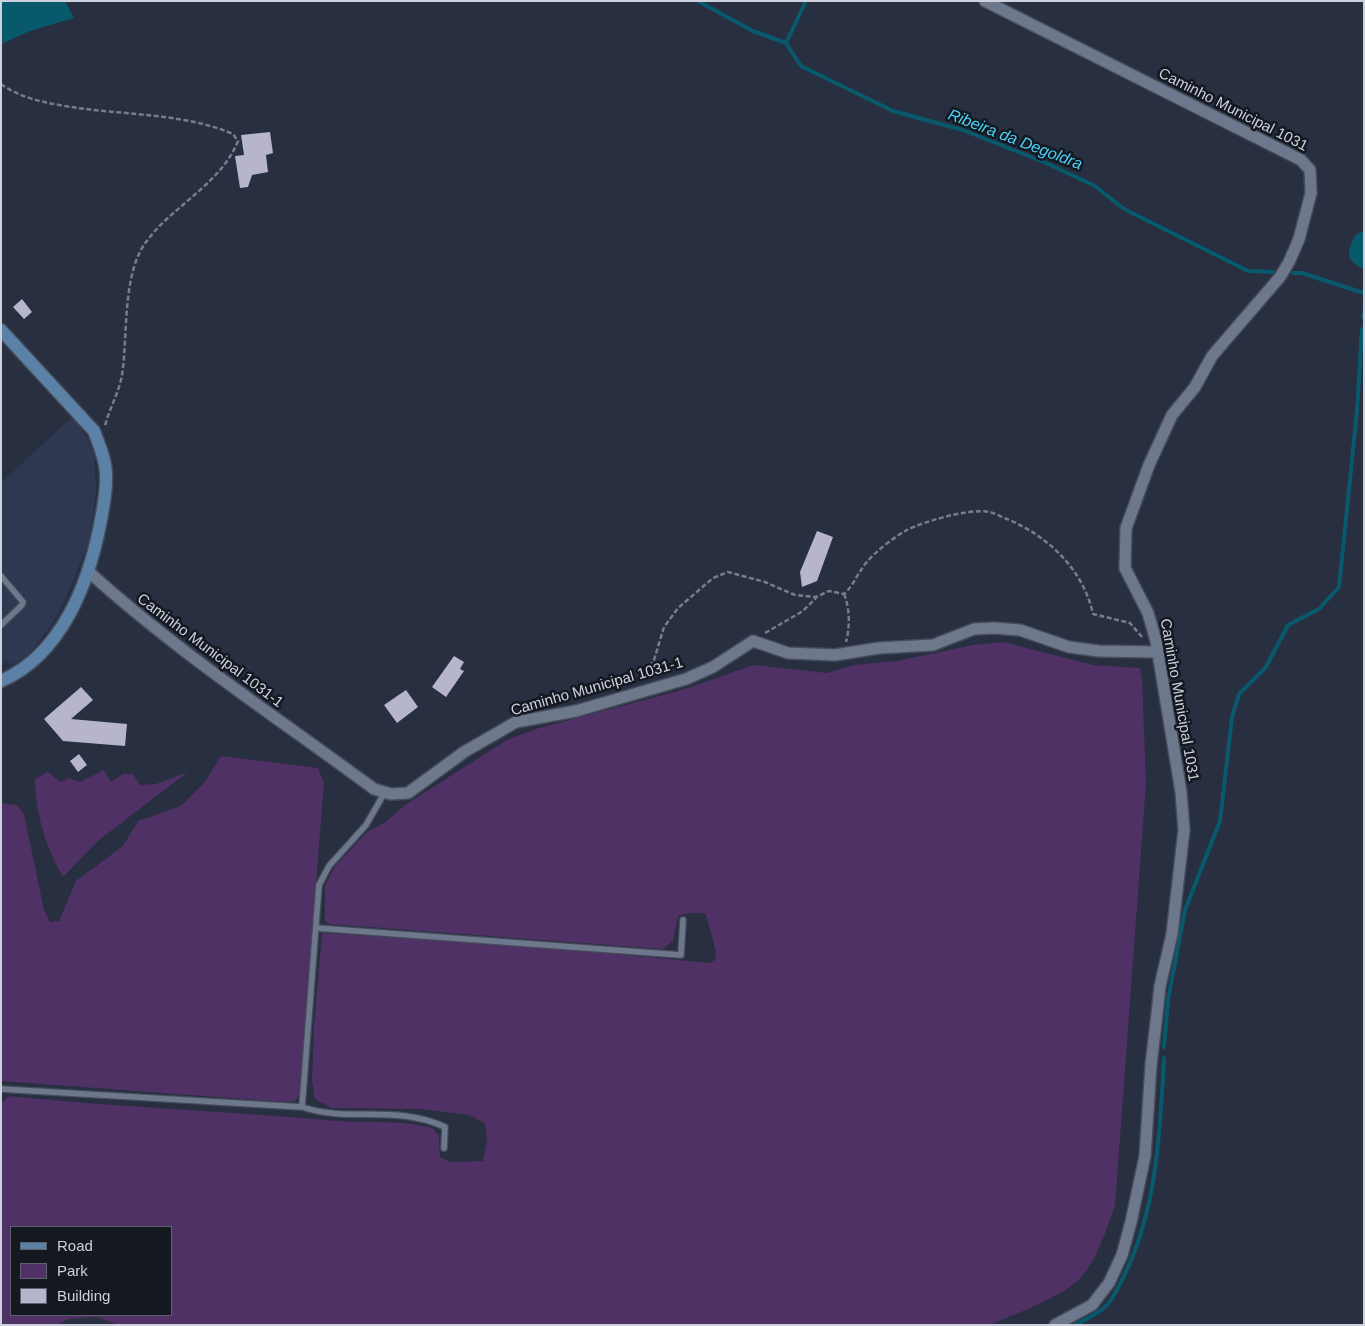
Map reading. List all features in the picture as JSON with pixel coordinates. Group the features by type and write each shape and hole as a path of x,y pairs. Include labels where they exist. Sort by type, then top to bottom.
{"main road":[{"path":"1,330 94,431 101,449 106,475 103,509 88,571 62,627 38,658 13,676 1,681"}],"street":[{"name":"Caminho Municipal 1031","path":"985,1 1301,160 1310,170 1311,175 1311,194 1307,216 1289,262 1280,277 1212,356 1195,387 1172,415 1149,465 1126,528 1125,568 1148,613 1158,650 1181,792 1184,830 1172,934 1160,986 1151,1065 1145,1156 1124,1247 1109,1283 1092,1305 1055,1325"},
{"name":"Caminho Municipal 1031-1","path":"88,571 159,633 374,789 385,792 408,793 464,752 516,722 576,711 665,686 713,667 753,641"},
{"path":"753,641 788,653 835,655 879,648 933,645 974,629 994,628 1020,630 1079,648 1158,650"}],"lane":[{"path":"1,576 23,602 22,606 1,625"},
{"path":"302,1107 320,885 329,866 366,825 385,792"},
{"path":"316,928 682,955 683,920"},
{"path":"1,1089 302,1107 322,1114 394,1113 431,1121 445,1127 444,1148"}],"path":[{"path":"1,84 12,92 50,104 195,122 233,134 238,141 234,151 219,170 155,231 136,258 121,378 107,416 101,449"},
{"path":"844,594 853,586 865,564 907,530 934,520 971,512 989,511 1028,528 1057,550 1077,576 1093,614 1130,624 1137,634 1158,650"},
{"path":"627,696 654,660 664,627 673,614 695,591 713,578 728,572 740,574 795,595 816,598"},
{"path":"753,641 803,611 816,598 829,591 844,594"},
{"path":"835,655 846,642 849,631 848,603 844,594"}],"shaded area":[{"path":"1,1 65,1 74,18 30,31 1,44"},
{"path":"73,416 88,440 94,454 96,490 90,538 67,596 52,624 28,655 17,663 10,664 6,660 1,665 1,483"}],"green space":[{"path":"1003,642 1093,665 1140,668 1146,783 1115,1206 1101,1243 1088,1269 1064,1291 990,1325 118,1325 97,1317 69,1319 56,1325 1,1325 1,1104 8,1096 341,1121 420,1125 433,1128 439,1136 440,1157 450,1162 483,1161 487,1139 485,1123 469,1115 421,1109 332,1108 315,1099 312,1080 314,1027 322,933 532,946 709,963 715,960 716,952 706,914 688,913 678,916 673,941 663,949 330,924 325,921 325,886 334,868 367,832 386,822 405,805 507,740 536,729 682,690 754,665 827,673 854,665 897,661 973,645"},
{"path":"221,756 318,768 324,783 299,1095 295,1101 285,1102 1,1081 1,803 17,805 24,814 44,910 50,922 59,921 76,881 123,846 138,821 181,806 205,782"},
{"path":"104,770 111,782 123,774 133,774 140,785 156,784 188,772 99,840 63,877 51,854 39,817 35,779 48,772 60,782 69,778 80,782"}],"building":[{"path":"270,132 273,153 266,155 268,172 252,175 248,187 240,188 235,156 244,155 241,135"},
{"path":"22,299 32,312 24,319 13,307"},
{"path":"817,531 833,537 817,581 802,587 800,572"},
{"path":"454,656 464,662 460,669 464,671 446,697 432,687"},
{"path":"81,687 93,700 71,719 127,724 125,746 63,741 44,719"},
{"path":"406,690 418,707 397,723 384,705"},
{"path":"79,754 87,765 78,772 70,761"}],"waterway":[{"name":"Ribeira da Degoldra","path":"698,1 753,31 786,43 801,66 893,111 963,130 1046,163 1095,186 1124,209 1248,271 1273,272"},
{"path":"786,43 806,1"},
{"path":"1364,244 1361,253 1364,256"},
{"name":"Ribeira da Degoldra","path":"1293,273 1302,273 1364,293"},
{"path":"1363,317 1364,312"},
{"path":"1164,1047 1168,1000 1185,910 1220,821 1232,717 1239,694 1266,667 1288,625 1319,609 1339,587 1357,411 1362,329"},
{"path":"1075,1325 1102,1310 1108,1304 1117,1290 1134,1252 1143,1225 1155,1171 1164,1058"}]}
